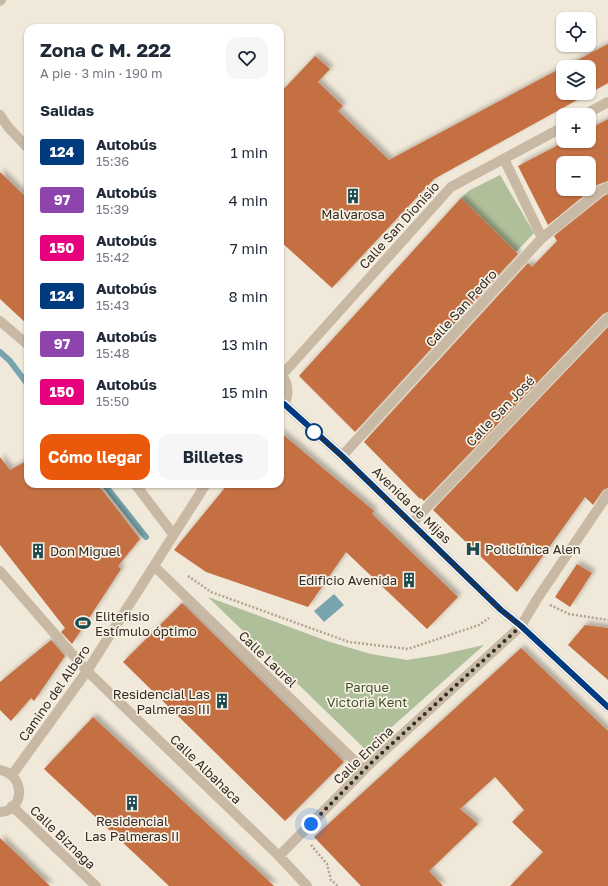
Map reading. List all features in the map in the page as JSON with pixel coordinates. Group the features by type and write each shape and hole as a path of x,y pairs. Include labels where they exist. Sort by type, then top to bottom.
{"street":[{"path":"596,108 608,102"},
{"path":"0,115 4,125 24,144"},
{"name":"Calle San Dionisio","path":"284,372 451,187 556,131"},
{"path":"504,159 542,238"},
{"name":"Calle San Pedro","path":"342,456 542,238 601,190 608,187"},
{"name":"Calle San José","path":"412,523 608,318"},
{"path":"0,321 24,342"},
{"path":"284,380 287,384 288,392 284,402"},
{"name":"Avenida de Mijas","path":"284,409 342,456 501,610 521,626 608,707"},
{"path":"138,488 173,534"},
{"name":"Camino del Albero","path":"12,775 87,671 203,488"},
{"name":"Calle Encina","path":"279,856 364,770 521,626 537,599 608,494"},
{"name":"Calle Laurel","path":"154,566 364,770"},
{"name":"Calle Albahaca","path":"0,571 87,671 279,856 307,886"},
{"path":"0,770 12,775 17,781 19,787 18,800 9,809 0,812"},
{"name":"Calle Biznaga","path":"12,806 96,886"}],"path":[{"path":"184,574 210,592 349,642 408,649 479,624 501,610"},
{"path":"537,599 569,614 608,620"}],"green space":[{"path":"500,175 534,233 516,252 461,198 470,190"},
{"name":"Parque Victoria Kent","path":"208,597 330,642 371,654 407,660 439,655 484,645 366,750"}],"water":[{"path":"334,594 344,605 324,622 314,611"}],"building":[{"path":"608,44 608,83 596,90 596,60 577,60 593,52 596,52 596,50"},
{"path":"315,56 330,69 318,82 343,106 338,111 389,160 556,71 556,100 577,100 563,108 556,108 556,112 434,179 332,288 284,245 284,89"},
{"path":"608,119 608,181 596,186 596,156 556,156 556,196 584,196 548,225 518,166 556,146 556,148 596,148 596,125"},
{"path":"0,172 24,195 24,321 0,299"},
{"path":"608,194 608,312 603,314 424,501 421,498 420,499 364,442 528,263 532,267 557,241 554,236"},
{"path":"461,198 518,254 355,432 299,376"},
{"path":"608,327 608,488 603,490 593,505 585,497 517,592 433,510"},
{"path":"284,435 374,511 372,514 458,597 427,629 346,552 308,607 206,572 174,550 225,488 284,488"},
{"path":"0,457 10,470 24,462 24,488 100,488 140,539 118,566 121,569 72,644 61,632 65,628 0,545"},
{"path":"577,564 592,573 570,607 555,597"},
{"name":"Residencial Las Palmeras III","path":"182,603 344,762 285,821 123,662"},
{"path":"585,625 608,628 608,680 568,645"},
{"path":"51,640 65,656 34,701 31,698 11,721 0,710 0,682"},
{"path":"521,648 608,731 608,886 510,886 543,852 512,822 524,810 495,777 460,809 478,824 429,871 443,886 361,886 314,837"},
{"name":"Residencial Las Palmeras II","path":"93,717 274,886 169,886 44,769"},
{"path":"0,838 19,856 50,886 0,886"}],"waterway":[{"path":"0,352 10,361 24,380"},
{"path":"107,488 146,537"}],"bus line":[{"name":"124","path":"284,404 342,456 501,610 521,626 608,707"}],"place":[{"name":"Malvarosa","path":"353,196"},
{"name":"Policlínica Alen","path":"473,549"},
{"name":"Don Miguel","path":"38,551"},
{"name":"Edificio Avenida","path":"409,580"},
{"name":"Elitefisio Estímulo óptimo","path":"83,623"},
{"name":"Residencial Las Palmeras III","path":"222,701"},
{"name":"Residencial Las Palmeras II","path":"132,803"}],"route":[{"path":"311,824 371,763 521,626 501,610 412,523 313,430 314,432"}]}
